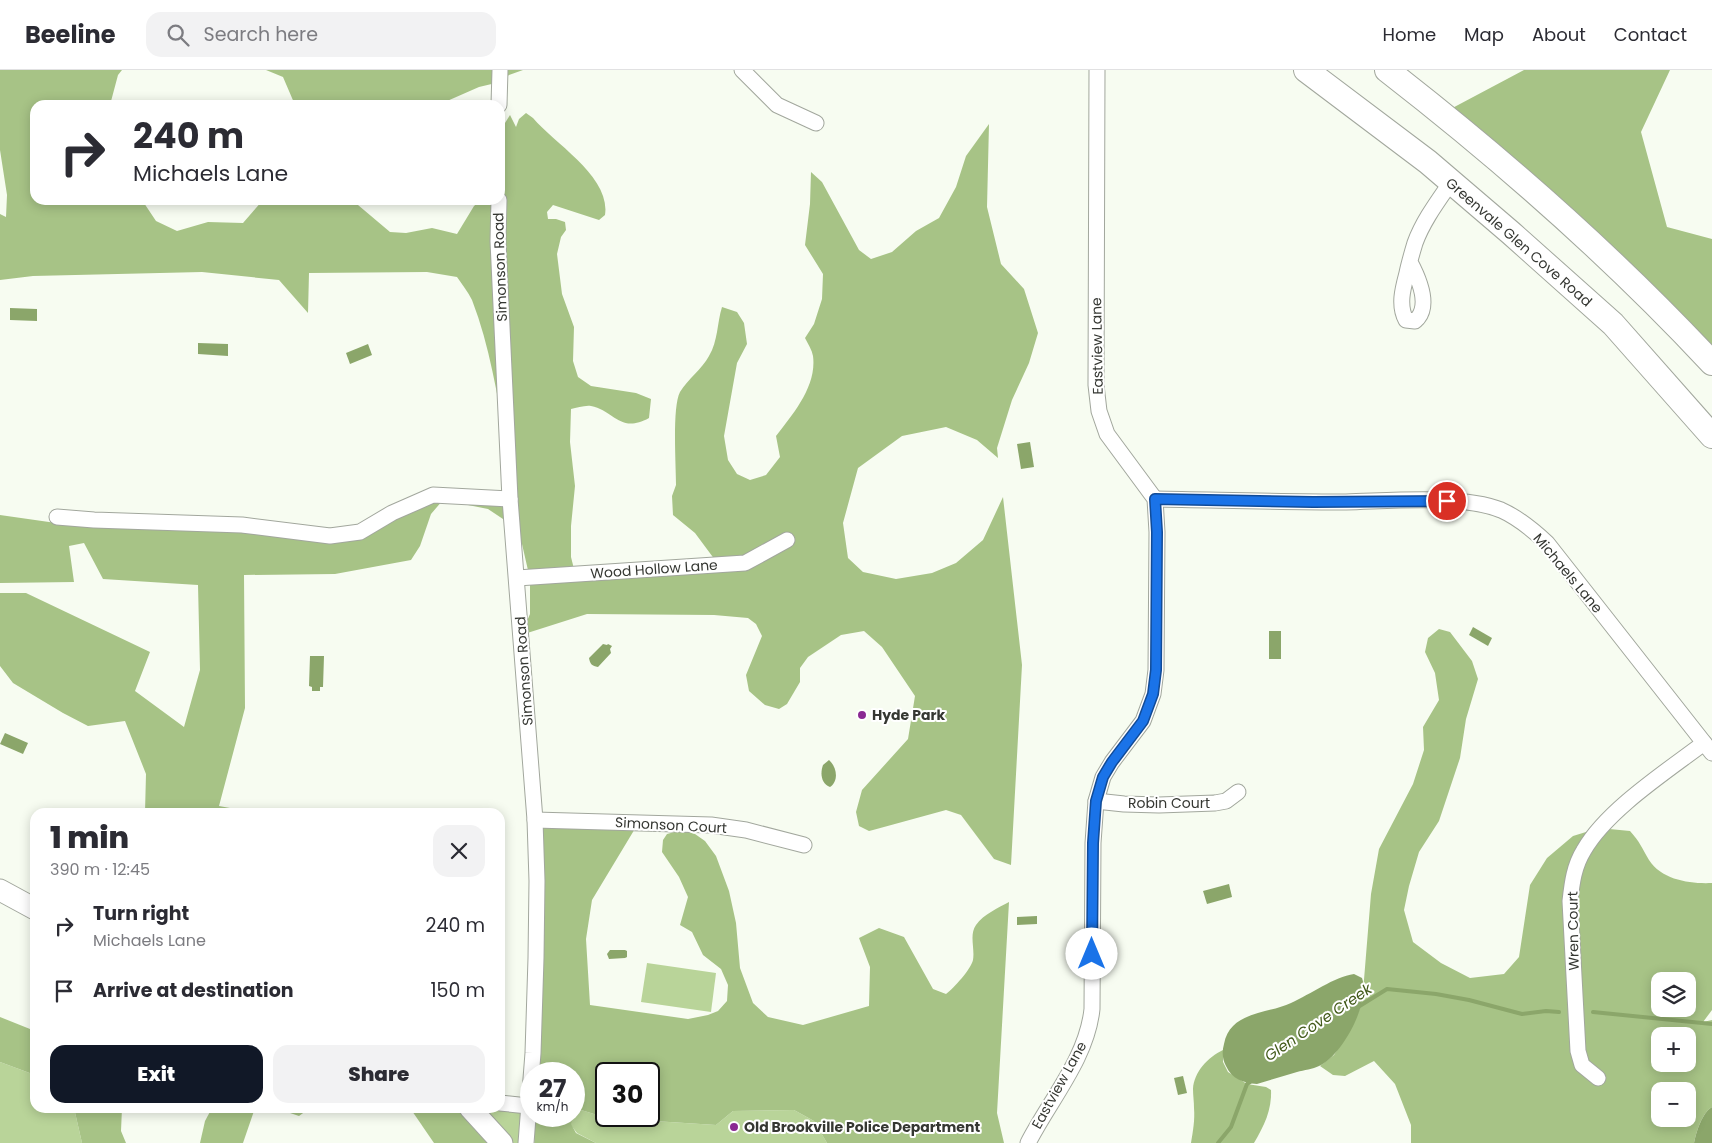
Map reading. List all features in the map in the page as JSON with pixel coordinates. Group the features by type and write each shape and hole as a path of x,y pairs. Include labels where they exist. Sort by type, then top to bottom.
{"main road":[{"name":"Greenvale Glen Cove Road","path":"1306,70 1428,162 1613,324 1712,436"},
{"path":"1387,70 1509,168 1605,254 1669,317 1712,364"}],"street":[{"path":"499,100 500,70"},
{"path":"742,70 777,105 816,123"},
{"name":"Eastview Lane","path":"1028,1143 1081,1052 1091,1023 1093,843 1096,801 1103,777 1143,721 1153,694 1156,662 1157,532 1155,499 1107,434 1099,411 1096,386 1097,70"},
{"path":"1410,262 1420,232 1451,182"},
{"name":"Simonson Road","path":"498,205 510,499 535,820 537,881 532,1062"},
{"path":"57,517 242,525 330,536 360,532 392,513 433,495 510,499"},
{"name":"Michaels Lane","path":"1155,499 1313,502 1447,501 1475,503 1500,510 1524,522 1547,543 1708,748"},
{"name":"Wood Hollow Lane","path":"517,578 745,563 787,540"},
{"name":"Wren Court","path":"1598,1078 1582,1065 1578,1051 1570,901 1572,877 1583,850 1599,828 1634,797 1708,748"},
{"name":"Robin Court","path":"1096,801 1150,804 1215,803 1226,801 1238,792"},
{"name":"Simonson Court","path":"535,820 711,825 746,830 804,845"},
{"path":"0,890 30,906"},
{"path":"505,1104 520,1105"},
{"path":"475,1113 502,1143"},
{"name":"Simonson Road","path":"526,1143 527,1127"}],"shaded area":[{"path":"0,70 122,70 118,75 111,100 30,100 30,205 145,205 156,221 177,231 208,222 243,223 259,205 358,205 390,232 406,233 432,228 457,234 475,205 505,205 505,123 510,115 516,127 519,119 526,113 533,118 591,174 605,201 605,215 599,220 553,205 547,212 548,219 565,222 566,230 561,237 557,254 562,294 574,327 573,361 578,377 591,386 636,393 651,399 649,418 631,424 624,423 606,412 591,406 571,409 570,442 575,486 571,526 571,557 574,569 718,564 695,533 673,515 672,496 676,485 675,423 678,399 683,387 703,365 712,350 722,307 737,312 744,323 747,344 737,363 724,436 728,460 737,474 750,480 766,475 780,457 776,436 802,399 808,389 811,378 813,356 805,338 814,324 822,299 823,274 805,245 810,204 811,172 822,182 859,250 871,259 892,252 916,231 939,218 956,187 966,156 989,124 987,207 1001,264 1024,289 1038,333 1029,363 1012,400 997,448 998,458 977,440 946,427 902,436 858,468 843,523 848,558 863,572 896,579 932,573 956,563 983,540 1003,497 1022,665 1011,865 994,859 961,815 946,810 869,831 859,826 856,812 862,790 908,739 915,696 882,647 864,631 841,635 808,657 800,668 800,682 787,704 779,709 765,705 749,691 746,675 762,636 756,624 748,618 714,615 587,614 521,635 530,614 530,579 522,544 506,521 488,509 443,500 431,514 420,546 411,560 335,574 244,575 245,708 219,806 230,808 145,808 146,774 125,721 88,726 13,683 0,666 0,593 26,593 150,652 135,691 184,727 200,670 198,585 103,579 84,543 69,546 74,582 0,583 0,515 56,523 238,528 332,539 433,498 453,498 516,489 516,471 507,445 484,335 472,300 457,277 427,272 309,273 308,313 279,280 202,272 33,276 0,280 0,214 6,217 7,195 0,150"},
{"path":"266,70 523,70 509,75 500,82 479,87 449,100 293,100 283,77"},
{"path":"1524,70 1670,70 1641,132 1667,227 1712,239 1712,363 1443,113"},
{"path":"1439,629 1450,632 1472,661 1478,679 1466,719 1460,758 1439,821 1419,852 1409,886 1404,910 1413,942 1441,963 1470,978 1504,974 1519,957 1530,885 1547,858 1573,836 1599,828 1630,831 1655,867 1669,876 1695,883 1712,883 1712,1010 1703,1022 1712,1020 1712,1107 1702,1118 1694,1143 1411,1143 1411,1125 1395,1084 1374,1061 1345,1076 1333,1075 1320,1066 1334,1055 1350,1030 1362,1004 1371,894 1379,849 1413,784 1424,750 1423,727 1439,700 1435,673 1425,652 1428,638"},
{"path":"535,821 636,827 592,900 586,939 590,1005 688,1019 718,1011 727,1001 728,985 721,969 703,955 692,932 680,925 688,897 679,877 662,852 663,840 667,834 682,830 695,834 705,841 716,856 729,891 736,923 740,968 753,1003 768,1017 803,1025 869,1006 870,967 859,938 879,928 904,937 933,989 946,994 962,978 972,964 973,933 976,925 987,914 1009,902 997,1113 1004,1143 827,1143 814,1121 794,1110 733,1111 716,1125 660,1121 660,1062 595,1062 595,1114 585,1111 585,1062 529,1062"},
{"path":"647,963 716,973 711,1012 641,1002"},
{"path":"0,1017 30,1029 30,1073 0,1062"},
{"path":"1223,1050 1223,1062 1228,1072 1247,1084 1266,1087 1271,1090 1267,1118 1254,1143 1191,1143 1194,1117 1193,1089 1196,1077 1207,1061"},
{"path":"0,1062 30,1073 30,1113 75,1113 82,1143 0,1143"},
{"path":"520,1106 520,1127 532,1127 535,1143 501,1143 474,1113 505,1113 505,1107"},
{"path":"794,1110 814,1121 827,1143 596,1143 577,1133 572,1127 585,1127 585,1111 595,1114 595,1127 660,1127 660,1121 716,1125 733,1111"},
{"path":"75,1113 122,1113 121,1131 126,1143 82,1143"},
{"path":"209,1113 253,1113 243,1143 200,1143 205,1121"},
{"path":"290,1113 303,1113 299,1116"},
{"path":"413,1113 474,1113 501,1143 434,1143"},
{"path":"532,1127 573,1127 576,1133 596,1143 535,1143"}],"water":[{"path":"10,308 37,309 37,321 10,320"},
{"path":"198,343 228,344 228,356 198,354"},
{"path":"368,344 372,355 350,364 346,353"},
{"path":"1030,442 1034,467 1021,469 1017,444"},
{"path":"1473,627 1492,638 1488,646 1469,635"},
{"path":"1269,631 1281,631 1281,659 1269,659"},
{"path":"603,644 612,646 610,649 611,653 598,667 594,666 589,658"},
{"path":"310,656 324,656 323,687 320,687 320,691 312,691 312,687 309,686"},
{"path":"5,733 28,743 23,754 0,744"},
{"path":"829,760 834,766 836,774 835,781 830,787 823,781 822,775 823,765"},
{"path":"1229,884 1232,897 1207,904 1203,891"},
{"path":"1037,916 1037,924 1017,925 1017,917"},
{"path":"610,950 625,950 627,951 627,957 609,959 607,954"},
{"path":"1354,974 1362,978 1364,988 1358,1014 1345,1040 1328,1060 1314,1068 1257,1084 1238,1080 1231,1074 1224,1061 1223,1049 1228,1033 1234,1025 1251,1015 1282,1007 1331,982"},
{"path":"1183,1076 1187,1093 1178,1095 1174,1078"},
{"path":"1712,1107 1712,1143 1694,1143 1702,1118"}],"waterway":[{"name":"Glen Cove Creek","path":"1358,1007 1387,989 1436,994 1469,1000 1522,1014 1546,1011 1559,1012"},
{"name":"Glen Cove Creek","path":"1593,1012 1712,1024"},
{"name":"Glen Cove Creek","path":"1218,1143 1231,1127 1247,1084 1250,1082"}],"place":[{"name":"Hyde Park","path":"862,715"},
{"name":"Old Brookville Police Department","path":"734,1127"}],"route":[{"path":"1092,954 1093,843 1096,801 1103,777 1112,762 1136,733 1143,721 1153,694 1156,670 1157,532 1155,499 1313,502 1447,501"}]}
